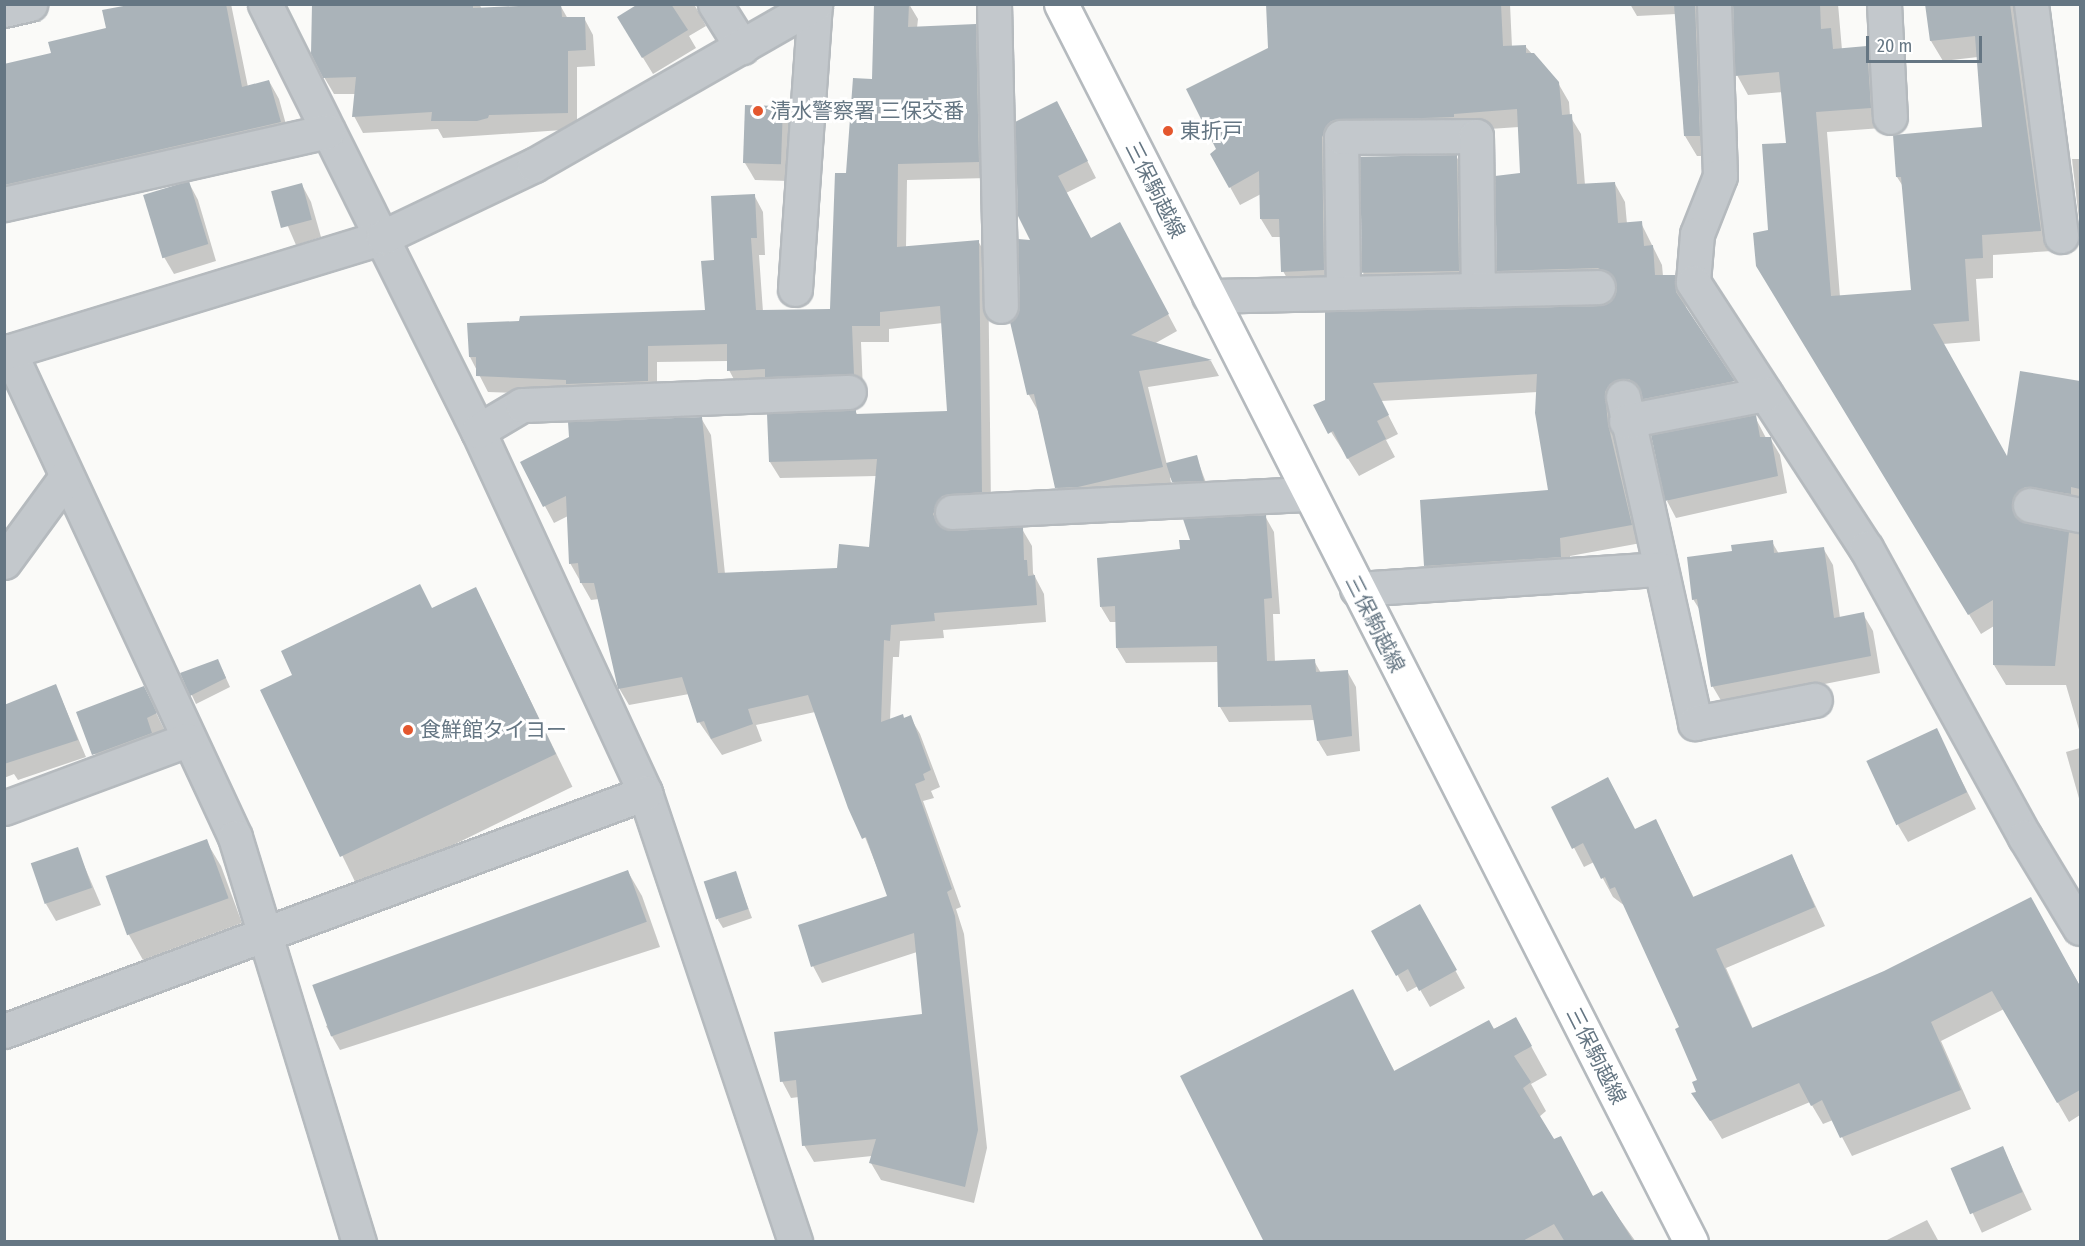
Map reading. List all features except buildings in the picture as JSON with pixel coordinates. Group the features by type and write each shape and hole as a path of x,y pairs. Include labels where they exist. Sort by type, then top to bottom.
{"main road":[{"name":"三保駒越線","path":"1061,4 1691,1242"}],"street":[{"path":"4,10 30,4"},
{"path":"264,4 383,237 478,431 645,793 795,1242"},
{"path":"715,4 742,47"},
{"path":"994,4 1001,306"},
{"path":"1714,4 1720,176 1697,234 1693,282 1866,548 2025,837 2080,928"},
{"path":"1884,4 1890,117"},
{"path":"2031,4 2061,236"},
{"path":"359,1242 235,837 187,740 7,352 383,237 534,165 815,5"},
{"path":"795,288 815,5"},
{"path":"4,204 328,131"},
{"path":"1342,293 1341,137 1476,136 1478,290"},
{"path":"1209,296 1598,287"},
{"path":"478,431 522,405 849,392"},
{"path":"1765,394 1624,409 1695,723 1815,700"},
{"path":"4,562 66,477"},
{"path":"952,512 1309,494"},
{"path":"2030,505 2080,514"},
{"path":"1357,589 1660,569"},
{"path":"4,808 187,740"},
{"path":"4,1031 264,937 645,793"}],"place":[{"name":"清水警察署 三保交番","path":"758,111"},
{"name":"東折戸","path":"1168,131"},
{"name":"食鮮館タイヨー","path":"408,730"}]}
